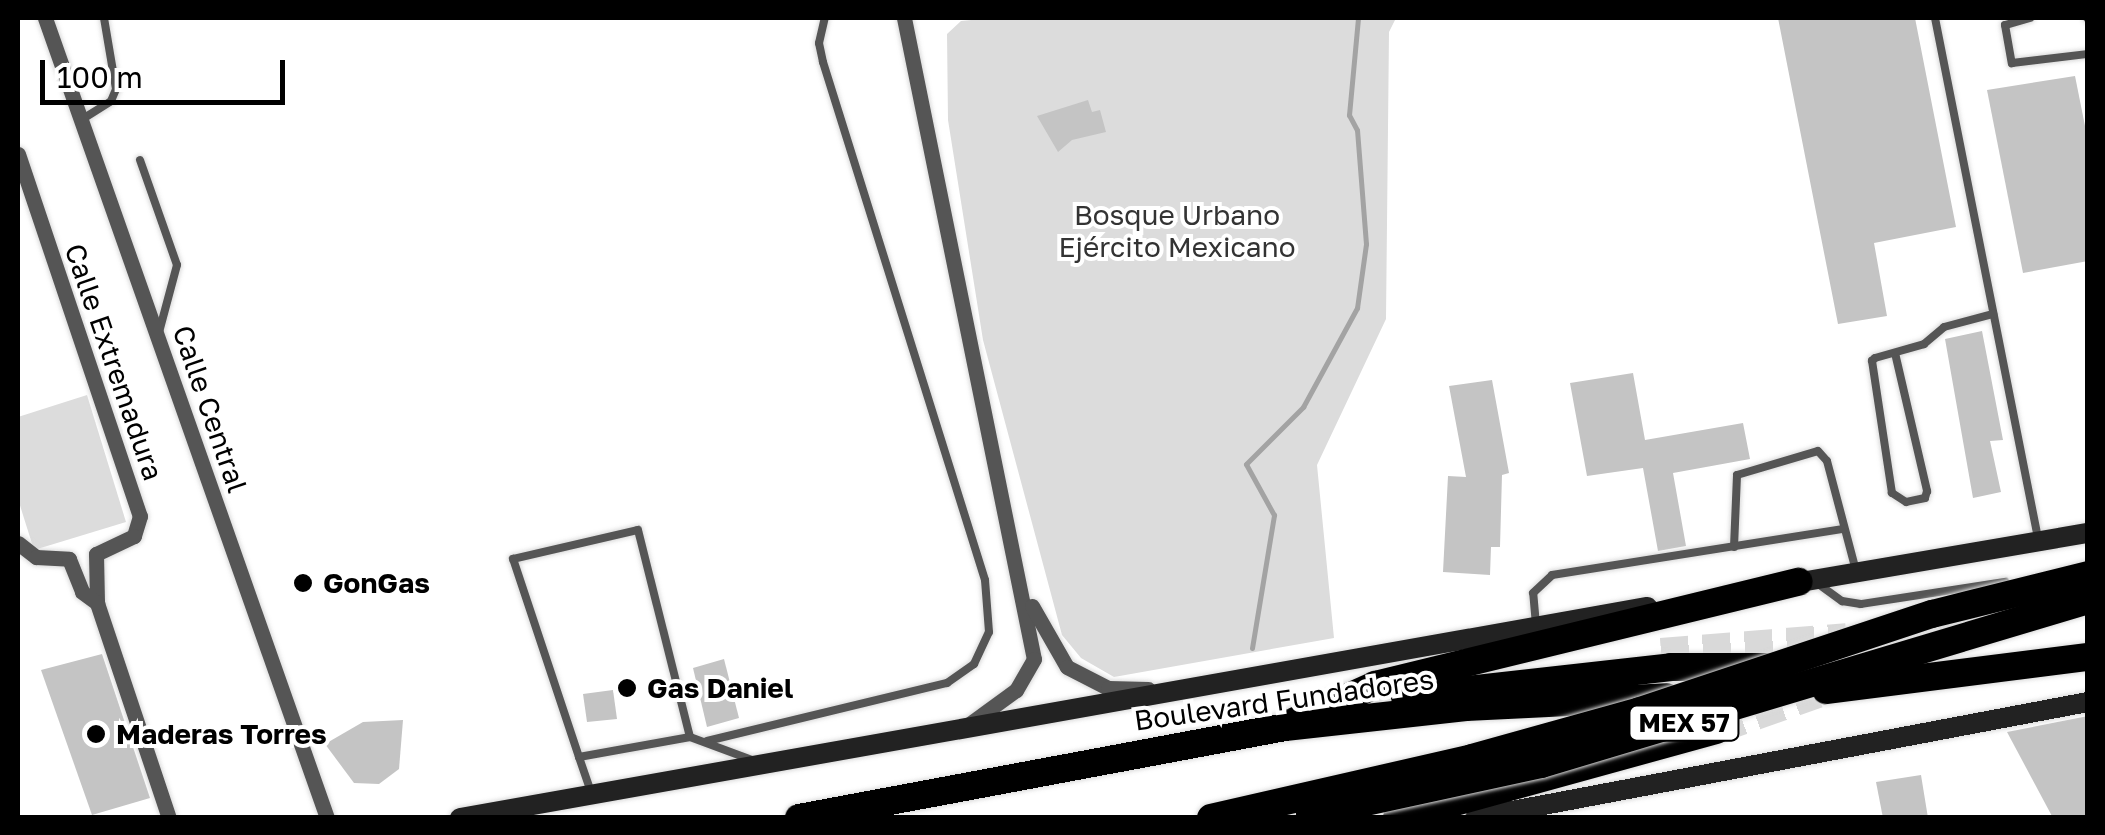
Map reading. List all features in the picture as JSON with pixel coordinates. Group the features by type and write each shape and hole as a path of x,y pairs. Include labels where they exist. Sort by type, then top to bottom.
{"highway":[{"path":"1211,818 1472,758 1640,712 1932,614 2088,575"},
{"path":"1285,727 1375,684 1806,581"},
{"name":"MEX 57","path":"1274,818 1404,798 1524,768 2088,600"},
{"path":"1340,707 1507,681 1671,667 1831,666 2088,646"},
{"path":"1285,727 1369,694 1472,674 1660,652"},
{"name":"Boulevard Fundadores","path":"799,818 1285,727 1466,707 1852,688 2088,657"},
{"path":"1397,818 1716,730"}],"main road":[{"path":"460,818 591,792 764,766 1230,676 2088,534"},
{"path":"1475,818 2088,702"}],"street":[{"name":"Calle Central","path":"45,18 327,818"},
{"path":"904,18 1025,594 1034,659 1027,676 968,726"},
{"name":"Calle Extremadura","path":"18,154 25,199 140,516 128,540 100,550 96,558 97,604"},
{"path":"18,542 36,557 67,560 82,592 97,604 169,818"},
{"path":"1025,594 1067,667 1108,688 1157,690"}],"lane":[{"path":"82,120 111,101 116,89 104,18"},
{"path":"707,741 947,683 974,664 989,632 985,580 823,62 819,43 825,18"},
{"path":"1935,18 2038,542"},
{"path":"2030,18 2005,25 2008,57 2016,66 2088,54"},
{"path":"140,160 177,265 158,336"},
{"path":"1896,353 1927,491 1926,498 1906,502 1892,493 1871,367 1875,358 1924,344 1944,327 1993,314"},
{"path":"1734,546 1737,475 1811,452 1826,461 1856,571"},
{"path":"591,792 514,559 638,530 690,737"},
{"path":"1536,625 1533,593 1552,575 1843,530"},
{"path":"1806,581 1829,594 1861,604 2088,566"},
{"path":"579,757 690,737 764,766"}],"green space":[{"name":"Bosque Urbano Ejército Mexicano","path":"1396,18 1389,32 1386,319 1317,465 1334,638 1114,677 1081,658 1062,635 983,340 948,120 947,34 961,21"},
{"path":"87,395 126,522 34,550 18,499 18,417"}],"building":[{"path":"1778,18 1915,18 1956,227 1874,243 1887,316 1838,324"},
{"path":"2075,76 2088,141 2088,261 2023,273 1987,90"},
{"path":"1088,100 1092,112 1100,110 1106,132 1072,140 1058,152 1037,116"},
{"path":"1982,331 2003,440 1990,441 2001,492 1973,498 1945,339"},
{"path":"1633,373 1645,440 1743,423 1750,459 1673,473 1686,546 1658,551 1643,468 1587,476 1570,383"},
{"path":"1492,380 1509,473 1502,475 1500,547 1491,547 1490,575 1443,572 1448,476 1466,477 1449,386"},
{"name":"Maderas Torres","path":"102,654 150,798 92,815 41,670"},
{"path":"724,659 739,718 707,727 693,668"},
{"path":"613,690 617,719 587,722 583,694"},
{"path":"2088,716 2088,818 2053,818 2007,732"},
{"path":"403,720 399,769 379,784 354,783 325,744 363,722"},
{"path":"1921,775 1928,818 1883,818 1876,782"}],"waterway":[{"path":"1252,648 1274,515 1246,464 1303,407 1357,308 1366,244 1357,130 1349,115 1358,18"}],"tunnel":[{"path":"1938,625 2042,601"},
{"path":"1661,652 1846,637"},
{"path":"1716,730 1818,694"}],"place":[{"name":"GonGas","path":"303,583"},
{"name":"Gas Daniel","path":"627,688"},
{"name":"Maderas Torres","path":"96,734"}]}
